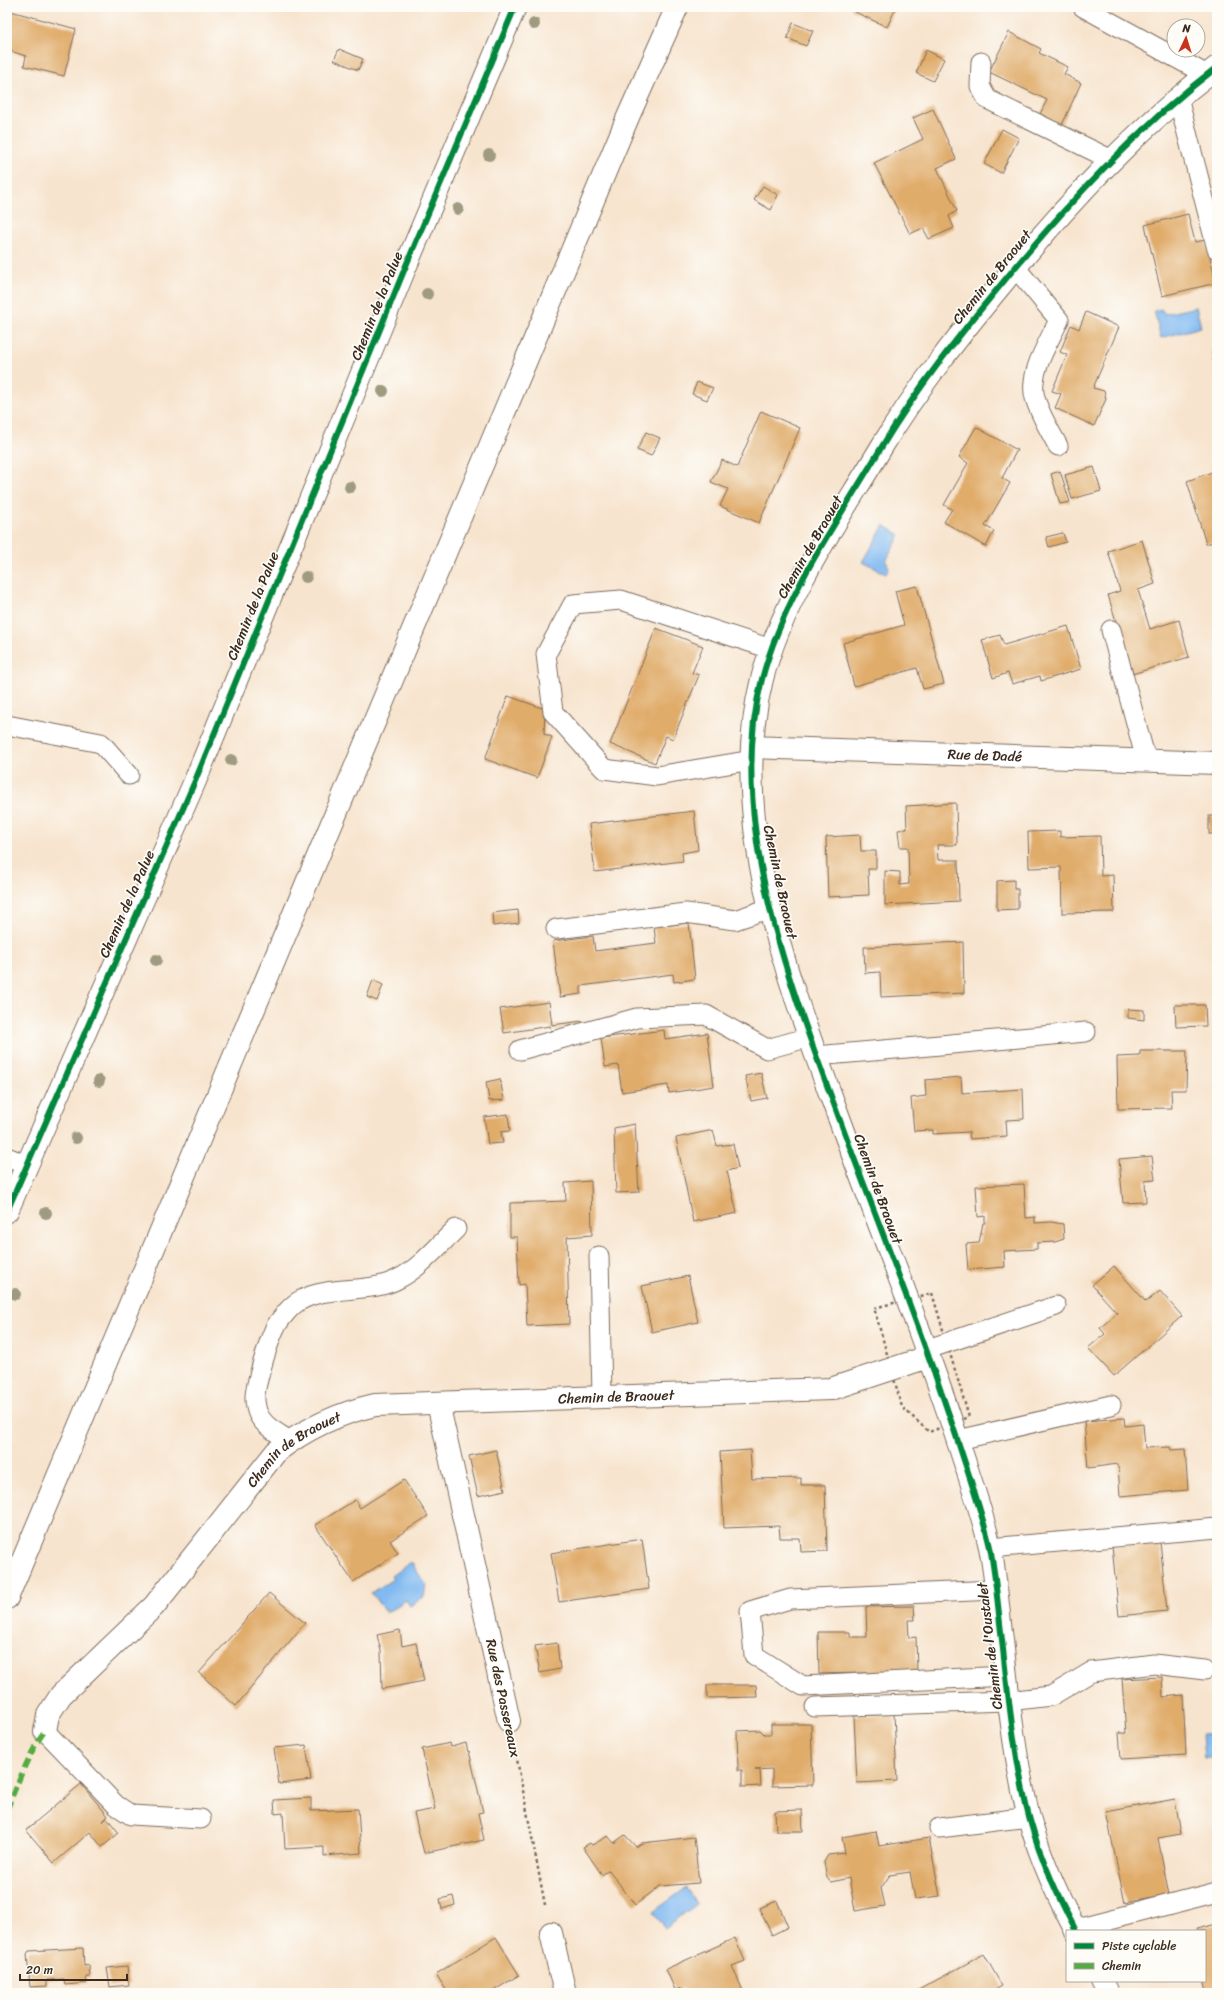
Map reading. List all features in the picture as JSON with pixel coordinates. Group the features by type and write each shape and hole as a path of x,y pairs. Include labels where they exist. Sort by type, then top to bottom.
{"street":[{"name":"Chemin de la Palue","path":"7,1212 17,1161 194,780 399,282 515,7"},
{"path":"649,69 669,7"},
{"path":"7,1598 649,69 677,7"},
{"name":"Chemin de Braouet","path":"45,1731 48,1715 61,1695 154,1606 276,1452 290,1441 353,1410 375,1405 831,1389 926,1354 813,1046 784,960 770,908 756,832 752,753 760,686 771,649 790,604 806,572 915,394 971,320 1037,240 1112,160 1178,98 1212,71"},
{"name":"Rue de Dadé","path":"752,753 1217,762"},
{"name":"Chemin de l'Oustalet","path":"926,1354 958,1440 980,1508 990,1548 1008,1701 1029,1817 1044,1861 1075,1930"},
{"name":"Rue des Passereaux","path":"438,1403 509,1721"},
{"path":"551,1933 565,1993"},
{"path":"1102,1982 1108,1993"}],"lane":[{"path":"1083,7 1212,71"},
{"path":"981,62 980,86 987,99 1112,160"},
{"path":"1178,98 1217,249"},
{"path":"1015,267 1059,320 1039,365 1033,385 1035,398 1058,446"},
{"path":"752,753 657,776 604,768 553,712 546,654 573,604 621,600 771,649"},
{"path":"1111,630 1146,760"},
{"path":"7,725 101,743 129,775"},
{"path":"556,929 686,913 735,920 770,908"},
{"path":"520,1050 636,1018 706,1015 767,1049 1086,1032"},
{"path":"290,1441 265,1424 258,1412 254,1399 257,1383 275,1327 299,1300 312,1295 382,1284 397,1280 409,1272 456,1230"},
{"path":"599,1256 602,1397"},
{"path":"926,1354 1056,1306"},
{"path":"958,1440 1111,1406"},
{"path":"990,1548 1217,1528"},
{"path":"996,1590 790,1599 750,1611 754,1655 803,1686 1006,1676"},
{"path":"815,1707 1008,1701 1051,1696 1091,1672 1154,1664 1205,1670"},
{"path":"45,1731 116,1805 131,1815 201,1819"},
{"path":"940,1828 1029,1817"},
{"path":"1075,1930 1217,1892"}],"water":[{"path":"1196,307 1201,327 1161,338 1154,311 1161,309 1165,314"},
{"path":"884,525 900,535 886,561 889,568 886,574 863,562"},
{"path":"411,1562 426,1585 424,1597 410,1606 406,1600 386,1613 371,1593 393,1579 391,1576"},
{"path":"1217,1733 1217,1758 1204,1758 1202,1734"},
{"path":"686,1888 697,1904 665,1928 653,1912"}],"building":[{"path":"853,7 889,7 895,10 887,27 851,10"},
{"path":"7,10 76,29 64,76 24,66 26,56 7,50"},
{"path":"793,23 813,31 806,46 787,38"},
{"path":"1009,32 1041,49 1039,53 1068,67 1064,74 1081,83 1062,125 1040,114 1047,100 989,72"},
{"path":"339,49 363,59 358,70 334,60"},
{"path":"926,50 944,59 933,81 916,73"},
{"path":"933,109 956,159 937,168 957,211 949,216 954,228 929,239 923,228 910,234 874,163 923,139 913,118"},
{"path":"1002,129 1019,138 1001,173 984,164"},
{"path":"763,186 778,195 771,210 754,200"},
{"path":"1188,214 1195,242 1206,240 1216,283 1162,296 1145,225"},
{"path":"1086,312 1119,327 1093,388 1104,391 1106,399 1094,426 1055,408 1061,394 1052,391 1067,355 1060,352 1071,325 1079,329"},
{"path":"1217,351 1217,381 1216,381 1212,352"},
{"path":"697,382 713,388 707,400 692,394"},
{"path":"761,411 800,428 759,523 720,506 728,489 711,482 722,460 737,467"},
{"path":"976,427 1017,450 1002,478 1010,483 985,526 994,531 986,547 944,522 952,509 944,505 968,463 959,457"},
{"path":"646,432 660,438 651,456 637,450"},
{"path":"1094,467 1101,491 1072,499 1065,475"},
{"path":"1060,471 1070,502 1060,504 1051,474"},
{"path":"1212,472 1217,489 1217,541 1206,544 1187,481"},
{"path":"1063,533 1066,542 1049,547 1046,537"},
{"path":"1142,540 1155,584 1138,590 1150,629 1179,620 1189,657 1132,674 1108,595 1120,591 1108,551"},
{"path":"917,586 944,684 923,689 917,668 854,686 843,643 904,625 895,591"},
{"path":"1068,626 1081,669 1041,681 1040,676 1012,684 1008,673 993,678 982,640 1000,635 1004,645"},
{"path":"656,628 703,646 692,673 699,675 673,739 666,736 655,763 610,744"},
{"path":"508,696 545,709 544,734 552,737 537,778 485,759"},
{"path":"956,803 957,845 937,845 938,860 958,860 959,901 885,905 885,871 900,872 900,885 909,884 908,847 900,847 898,830 907,829 906,806"},
{"path":"694,811 698,850 682,853 683,861 595,872 589,824"},
{"path":"1209,816 1217,816 1217,834 1209,834"},
{"path":"1060,831 1060,837 1100,836 1101,876 1113,875 1114,912 1062,913 1061,867 1029,868 1028,832"},
{"path":"860,835 861,851 876,851 876,869 868,869 869,895 828,897 826,837"},
{"path":"1014,880 1014,889 1018,889 1018,909 997,910 997,881"},
{"path":"518,910 519,923 493,926 492,913"},
{"path":"689,923 695,979 674,982 673,974 581,986 581,994 560,997 553,941 593,936 595,951 656,943 654,927"},
{"path":"963,942 964,993 881,997 880,972 865,973 864,947"},
{"path":"373,980 383,985 377,1001 367,997"},
{"path":"549,1002 552,1025 582,1021 583,1026 551,1031 550,1026 504,1033 500,1009"},
{"path":"1175,1005 1205,1005 1206,1026 1176,1027"},
{"path":"1128,1009 1144,1010 1144,1020 1128,1018"},
{"path":"664,1030 665,1039 707,1033 714,1086 669,1093 668,1085 622,1092 618,1065 605,1067 601,1038"},
{"path":"1140,1051 1187,1051 1186,1090 1171,1090 1172,1108 1118,1109 1117,1057 1140,1056"},
{"path":"761,1073 767,1098 751,1101 745,1076"},
{"path":"961,1077 962,1093 1023,1089 1024,1119 1006,1120 1007,1136 970,1139 969,1132 933,1134 933,1130 914,1131 911,1098 926,1096 925,1080"},
{"path":"500,1079 504,1100 489,1101 486,1082"},
{"path":"508,1114 510,1131 501,1132 503,1143 488,1144 484,1117"},
{"path":"635,1124 639,1192 616,1193 614,1128"},
{"path":"713,1130 717,1146 733,1144 738,1168 727,1171 737,1213 693,1222 676,1138"},
{"path":"1152,1156 1155,1180 1145,1181 1146,1202 1123,1203 1119,1159"},
{"path":"591,1181 592,1235 567,1237 569,1324 527,1326 525,1284 519,1285 517,1237 510,1237 510,1203 566,1201 565,1183"},
{"path":"1024,1184 1026,1218 1035,1217 1035,1223 1051,1222 1063,1224 1064,1239 1055,1242 1037,1243 1037,1249 1004,1251 1005,1267 968,1270 966,1244 979,1243 983,1223 985,1223 985,1216 978,1217 976,1186"},
{"path":"1114,1266 1146,1302 1160,1291 1182,1316 1114,1376 1088,1348 1105,1334 1100,1328 1117,1313 1092,1285"},
{"path":"688,1276 698,1322 652,1332 642,1286"},
{"path":"1124,1418 1125,1426 1143,1424 1145,1448 1170,1447 1171,1450 1185,1449 1188,1490 1120,1496 1118,1464 1088,1468 1084,1421"},
{"path":"496,1450 505,1490 478,1496 469,1456"},
{"path":"750,1450 752,1479 801,1478 801,1485 825,1485 827,1551 801,1552 800,1538 780,1538 779,1526 724,1528 720,1452"},
{"path":"404,1480 428,1516 390,1541 398,1553 353,1582 315,1525 355,1500 360,1508"},
{"path":"642,1539 649,1589 559,1602 551,1553"},
{"path":"1160,1542 1167,1611 1119,1616 1112,1546"},
{"path":"269,1593 305,1623 236,1706 199,1673"},
{"path":"914,1606 915,1620 908,1620 909,1638 916,1637 917,1672 819,1674 818,1632 850,1632 850,1637 867,1637 866,1607"},
{"path":"400,1630 402,1646 416,1643 424,1681 382,1689 381,1651 377,1635"},
{"path":"557,1643 560,1669 540,1673 535,1646"},
{"path":"1162,1677 1163,1697 1183,1695 1186,1755 1121,1759 1119,1733 1126,1733 1122,1679"},
{"path":"707,1685 756,1685 757,1697 707,1698"},
{"path":"894,1714 897,1781 857,1783 854,1716"},
{"path":"771,1724 811,1724 813,1785 772,1786 772,1769 755,1770 760,1770 761,1786 742,1787 742,1770 738,1770 737,1731 760,1730 764,1734 771,1734"},
{"path":"450,1743 451,1747 466,1743 468,1752 469,1751 483,1812 478,1813 484,1840 424,1853 414,1813 435,1809 422,1749"},
{"path":"306,1745 311,1780 279,1784 274,1748"},
{"path":"81,1784 108,1816 102,1822 107,1818 119,1833 102,1847 90,1832 54,1863 26,1830"},
{"path":"311,1798 311,1811 358,1809 361,1853 324,1856 324,1847 285,1849 283,1813 275,1814 274,1800"},
{"path":"1175,1799 1181,1834 1158,1838 1169,1895 1125,1903 1106,1812"},
{"path":"802,1810 803,1831 776,1831 775,1811"},
{"path":"876,1831 879,1846 929,1838 940,1896 915,1899 910,1872 890,1875 881,1888 885,1906 855,1911 849,1878 832,1882 827,1878 824,1862 828,1855 845,1853 842,1837"},
{"path":"625,1835 636,1847 642,1843 694,1837 699,1883 660,1886 635,1905 609,1870 602,1875 583,1847 590,1843 592,1845 608,1836 614,1843"},
{"path":"453,1896 455,1905 442,1909 440,1899"},
{"path":"777,1901 788,1927 772,1935 759,1908"},
{"path":"1217,1924 1217,1993 1207,1993 1204,1982 1206,1982 1207,1974 1206,1930 1196,1929"},
{"path":"496,1937 519,1975 490,1993 448,1993 436,1974"},
{"path":"735,1938 745,1961 732,1966 744,1993 686,1993 683,1988 675,1990 666,1969"},
{"path":"83,1948 84,1966 89,1965 90,1977 86,1977 87,1983 65,1985 64,1979 47,1980 47,1986 30,1987 27,1954 29,1951"},
{"path":"984,1954 1002,1986 989,1993 913,1993"},
{"path":"127,1966 129,1985 110,1987 107,1968"}],"marked path":[{"path":"7,1810 28,1759 45,1731"}],"cycle path":[{"path":"7,1211 195,781 405,268 515,7"},
{"path":"1076,1930 1047,1870 1035,1838 1026,1805 1012,1723 992,1559 981,1513 950,1416 806,1026 770,911 758,852 752,793 753,735 762,679 784,618 813,560 909,404 971,321 1028,252 1078,195 1159,115 1217,67"}]}
